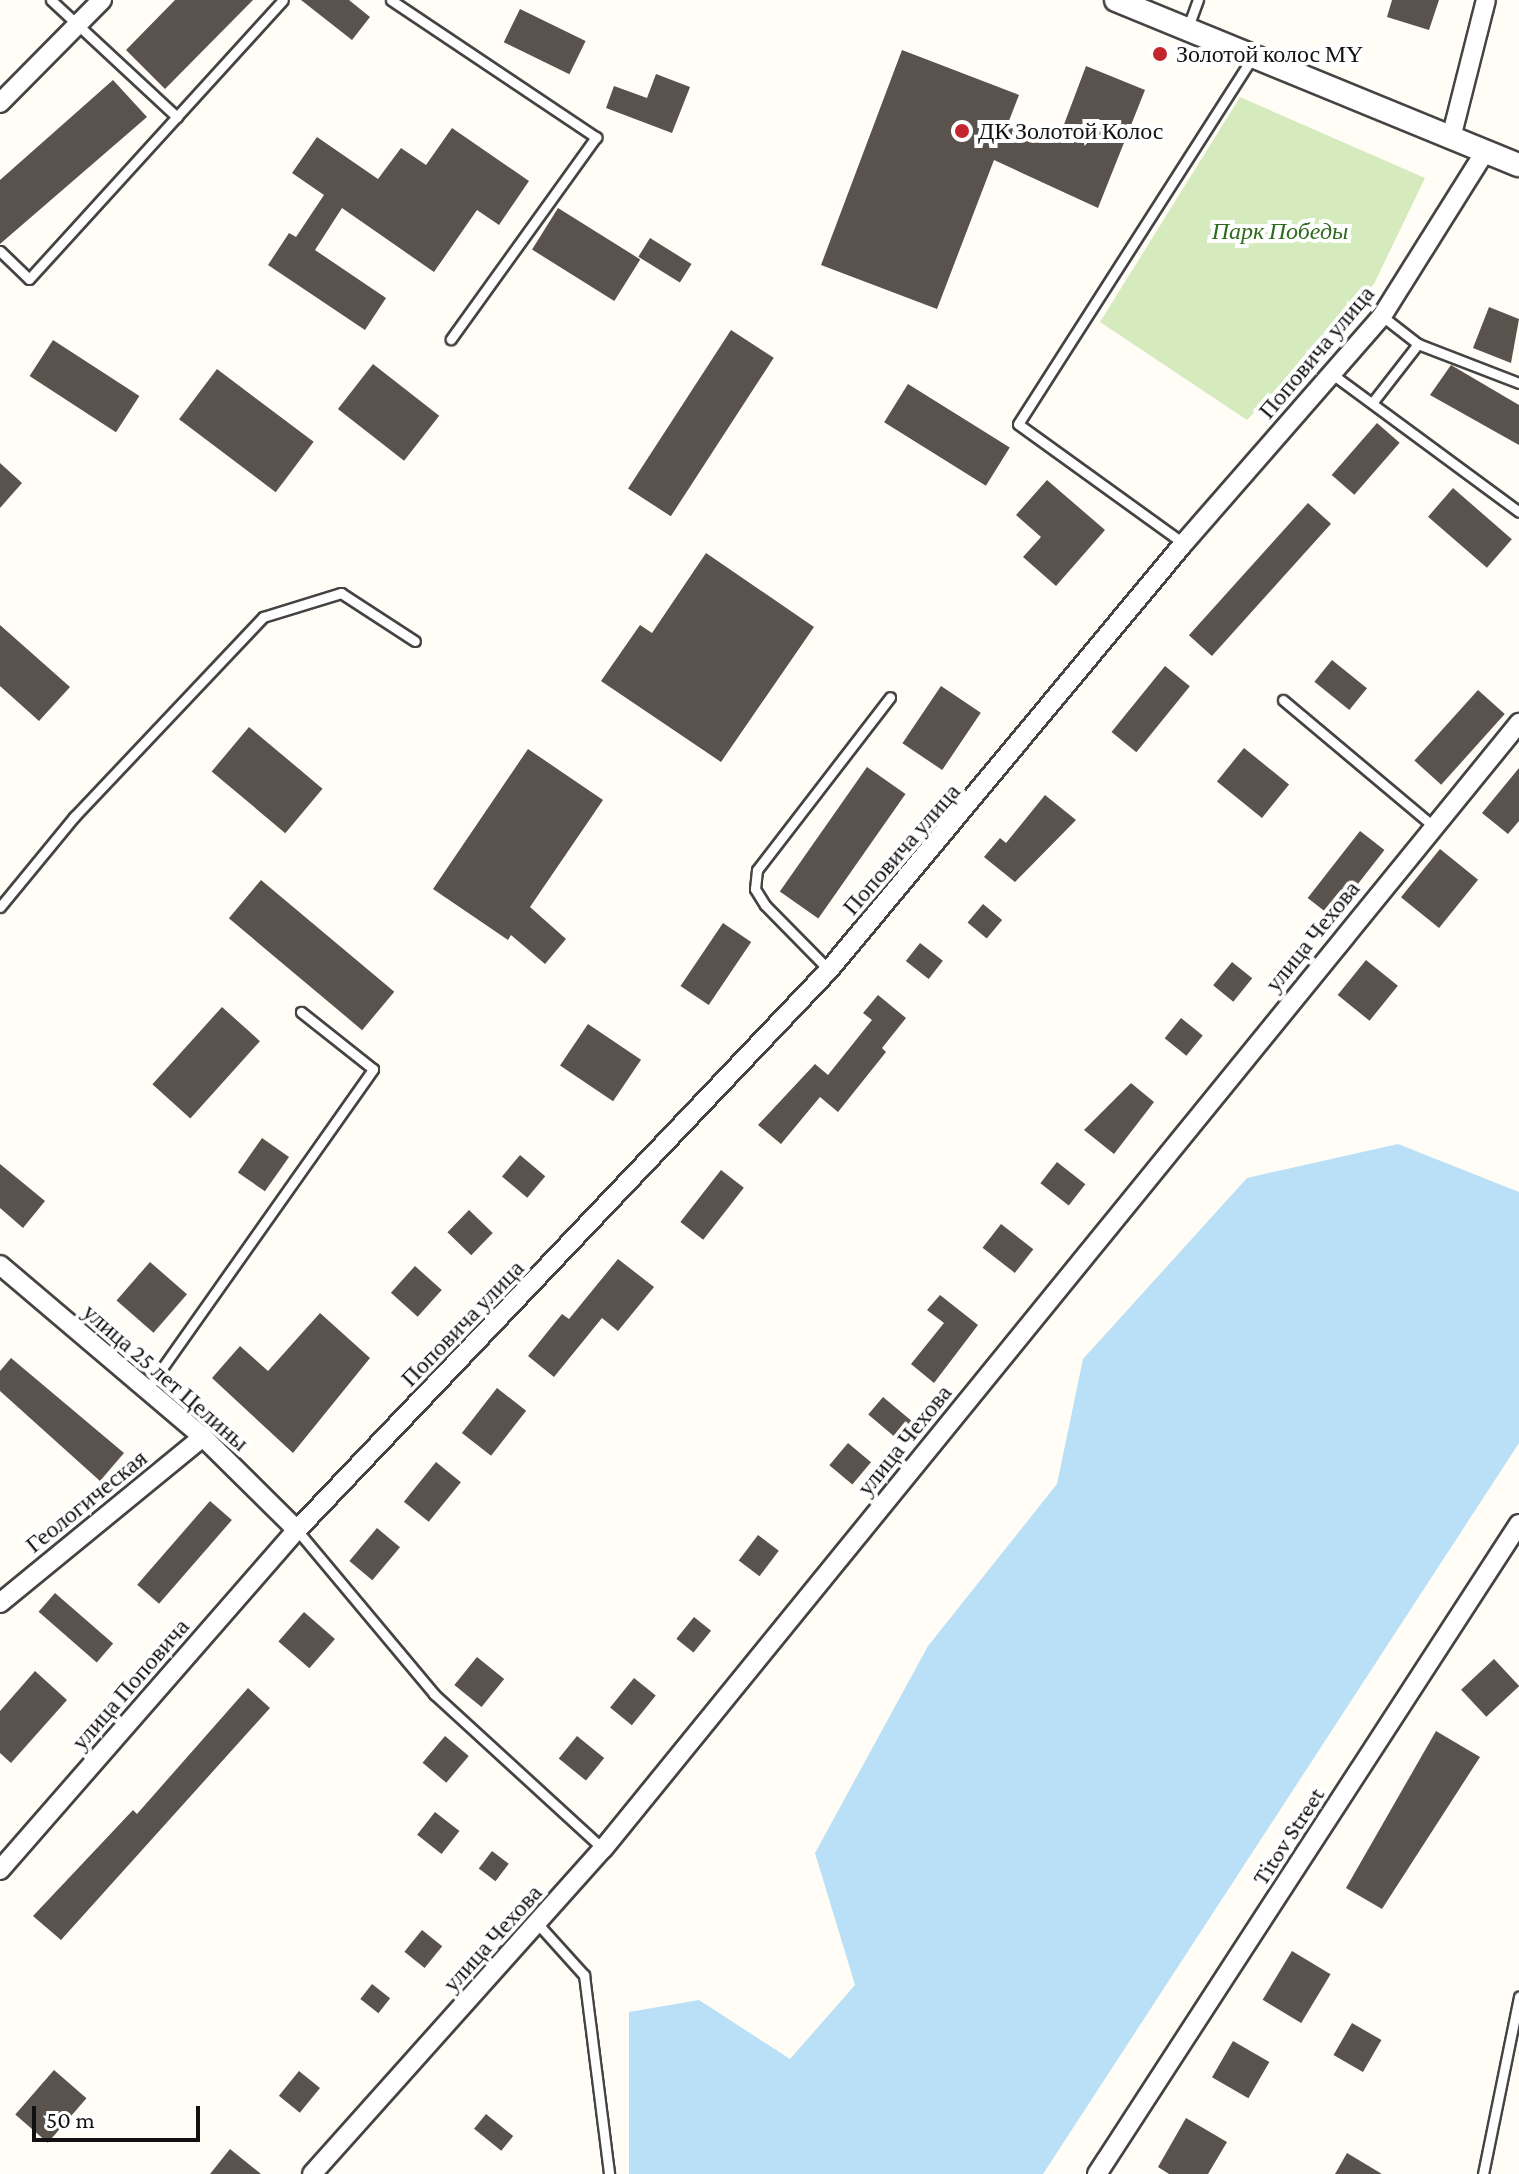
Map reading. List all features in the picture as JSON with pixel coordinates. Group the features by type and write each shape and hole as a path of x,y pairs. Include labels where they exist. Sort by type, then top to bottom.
{"street":[{"path":"0,103 102,0"},
{"path":"1116,0 1519,165"},
{"path":"1451,138 1486,0"},
{"name":"Поповича улица","path":"297,1530 829,970 1184,543 1382,316 1485,152"},
{"name":"улица Чехова","path":"312,2174 603,1849 1432,825 1519,723"},
{"name":"улица 25 лет Целины","path":"0,1265 203,1437 297,1530"},
{"name":"Геологическая","path":"0,1603 203,1437"},
{"name":"Titov Street","path":"1097,2174 1519,1524"},
{"name":"улица Поповича","path":"0,1870 297,1530"}],"lane":[{"path":"51,0 79,22 177,117"},
{"path":"0,251 29,279 283,0"},
{"path":"391,0 596,137 451,339"},
{"path":"1187,29 1198,0"},
{"path":"1184,543 1018,424 1253,57"},
{"path":"1382,316 1418,344 1519,383"},
{"path":"1372,403 1418,344"},
{"path":"1332,374 1519,512"},
{"path":"0,907 74,817 263,617 341,593 415,641"},
{"path":"829,970 765,905 755,889 757,870 890,697"},
{"path":"1283,700 1432,825"},
{"path":"146,1391 373,1069 301,1012"},
{"path":"297,1530 434,1694 603,1849"},
{"path":"538,1924 584,1975 609,2174"},
{"path":"1483,2174 1519,1997"}],"green space":[{"name":"Парк Победы","path":"1240,97 1425,178 1374,284 1247,420 1100,322"}],"water":[{"path":"1398,1144 1519,1192 1519,1443 1043,2174 629,2174 629,2012 699,2000 790,2059 855,1985 815,1853 928,1646 1057,1484 1083,1359 1247,1178"}],"building":[{"path":"175,0 253,0 165,89 126,50"},
{"path":"301,0 349,0 370,17 352,40"},
{"path":"1392,0 1439,0 1429,30 1387,17"},
{"path":"520,9 586,41 569,74 504,42"},
{"path":"902,50 1019,95 1007,126 1057,143 1086,66 1145,90 1098,208 994,160 937,309 821,265"},
{"path":"656,74 690,87 672,133 606,108 614,86 647,98"},
{"path":"113,80 147,117 0,244 0,180"},
{"path":"452,128 529,181 499,225 477,210 434,272 342,208 315,250 386,298 365,330 268,265 289,233 296,237 324,195 292,173 317,137 378,179 401,148 426,165"},
{"path":"558,208 640,259 614,301 532,250"},
{"path":"650,238 692,264 680,283 638,257"},
{"path":"1489,307 1519,319 1511,363 1473,348"},
{"path":"731,330 774,358 671,516 628,489"},
{"path":"53,340 139,396 116,432 30,376"},
{"path":"373,364 439,416 404,461 338,409"},
{"path":"1451,365 1519,405 1519,445 1430,395"},
{"path":"217,369 314,442 276,492 179,419"},
{"path":"908,384 1010,448 986,486 884,422"},
{"path":"1377,423 1400,443 1354,495 1332,475"},
{"path":"0,463 22,483 0,508"},
{"path":"1047,480 1105,530 1056,586 1023,557 1041,537 1016,515"},
{"path":"1453,488 1512,539 1487,568 1428,517"},
{"path":"1308,503 1331,524 1212,656 1189,635"},
{"path":"706,553 814,627 721,762 601,681 640,625 652,633"},
{"path":"0,625 70,687 39,721 0,686"},
{"path":"1332,660 1367,688 1349,710 1314,682"},
{"path":"1165,666 1190,686 1136,752 1112,732"},
{"path":"941,686 981,713 942,770 902,743"},
{"path":"1478,690 1505,714 1441,785 1414,761"},
{"path":"249,727 323,789 285,833 212,771"},
{"path":"1244,748 1289,785 1262,818 1217,781"},
{"path":"528,749 603,800 530,907 566,939 545,964 511,935 508,940 433,889"},
{"path":"867,767 906,794 818,918 780,892"},
{"path":"1519,768 1519,821 1508,834 1482,813"},
{"path":"1045,795 1076,820 1015,882 984,857 1000,838 1006,843"},
{"path":"1360,831 1384,850 1332,917 1308,898"},
{"path":"1440,849 1478,880 1439,928 1401,897"},
{"path":"261,880 394,992 362,1030 229,918"},
{"path":"983,904 1002,920 987,938 968,922"},
{"path":"723,923 751,942 709,1005 681,986"},
{"path":"920,943 943,961 929,979 906,961"},
{"path":"1366,960 1398,986 1370,1021 1338,995"},
{"path":"1232,962 1252,978 1233,1002 1213,985"},
{"path":"878,995 906,1018 882,1048 886,1052 838,1112 820,1097 781,1144 758,1125 815,1064 828,1075 872,1020 863,1013"},
{"path":"222,1007 260,1041 190,1118 152,1084"},
{"path":"1181,1018 1203,1036 1186,1056 1165,1038"},
{"path":"588,1024 641,1060 613,1101 560,1065"},
{"path":"1131,1083 1154,1102 1114,1154 1084,1130"},
{"path":"262,1138 289,1157 265,1191 238,1172"},
{"path":"520,1155 545,1176 527,1198 502,1176"},
{"path":"1057,1162 1085,1184 1069,1205 1040,1183"},
{"path":"0,1164 45,1201 23,1228 0,1208"},
{"path":"721,1170 744,1188 703,1240 680,1222"},
{"path":"469,1210 493,1233 471,1255 447,1232"},
{"path":"1001,1224 1033,1249 1015,1273 983,1248"},
{"path":"618,1259 654,1287 618,1331 602,1318 554,1377 528,1356 562,1314 569,1319"},
{"path":"150,1262 187,1294 154,1333 117,1300"},
{"path":"415,1266 442,1290 418,1317 391,1293"},
{"path":"940,1295 978,1325 934,1383 911,1364 944,1323 927,1310"},
{"path":"320,1313 370,1358 293,1453 212,1378 240,1346 268,1371"},
{"path":"11,1358 124,1453 100,1481 0,1391 0,1371"},
{"path":"497,1388 526,1411 491,1456 462,1433"},
{"path":"883,1397 920,1428 905,1445 868,1415"},
{"path":"848,1443 871,1462 852,1484 829,1465"},
{"path":"436,1462 461,1482 429,1522 404,1502"},
{"path":"210,1501 232,1520 159,1604 137,1585"},
{"path":"377,1528 400,1547 372,1580 349,1561"},
{"path":"758,1535 779,1551 760,1576 739,1561"},
{"path":"55,1593 113,1644 97,1662 39,1612"},
{"path":"304,1612 335,1639 309,1668 278,1641"},
{"path":"694,1617 711,1631 693,1653 676,1639"},
{"path":"477,1657 504,1679 482,1707 454,1685"},
{"path":"1494,1659 1519,1686 1486,1717 1461,1690"},
{"path":"35,1671 67,1700 11,1763 0,1753 0,1711"},
{"path":"634,1678 656,1696 632,1725 610,1708"},
{"path":"248,1688 270,1708 61,1940 33,1916 133,1810 137,1814"},
{"path":"1436,1731 1480,1757 1382,1909 1346,1888"},
{"path":"445,1736 469,1756 446,1783 423,1763"},
{"path":"577,1736 604,1758 586,1781 559,1759"},
{"path":"435,1812 459,1831 442,1854 417,1835"},
{"path":"492,1851 509,1864 496,1881 479,1869"},
{"path":"422,1930 442,1946 425,1968 404,1952"},
{"path":"1292,1951 1331,1974 1301,2023 1263,2000"},
{"path":"372,1984 390,1998 378,2013 360,1999"},
{"path":"1352,2023 1381,2040 1363,2072 1334,2055"},
{"path":"1233,2041 1269,2062 1248,2098 1212,2077"},
{"path":"54,2070 86,2098 48,2143 15,2115"},
{"path":"299,2071 320,2088 300,2113 279,2096"},
{"path":"486,2114 513,2136 501,2151 474,2129"},
{"path":"1186,2118 1227,2142 1208,2174 1169,2174 1158,2167"},
{"path":"230,2149 261,2174 210,2174"},
{"path":"1347,2153 1382,2174 1335,2174"}],"place":[{"name":"Золотой колос МҮ","path":"1160,54"},
{"name":"ДК Золотой Колос","path":"962,131"}]}
